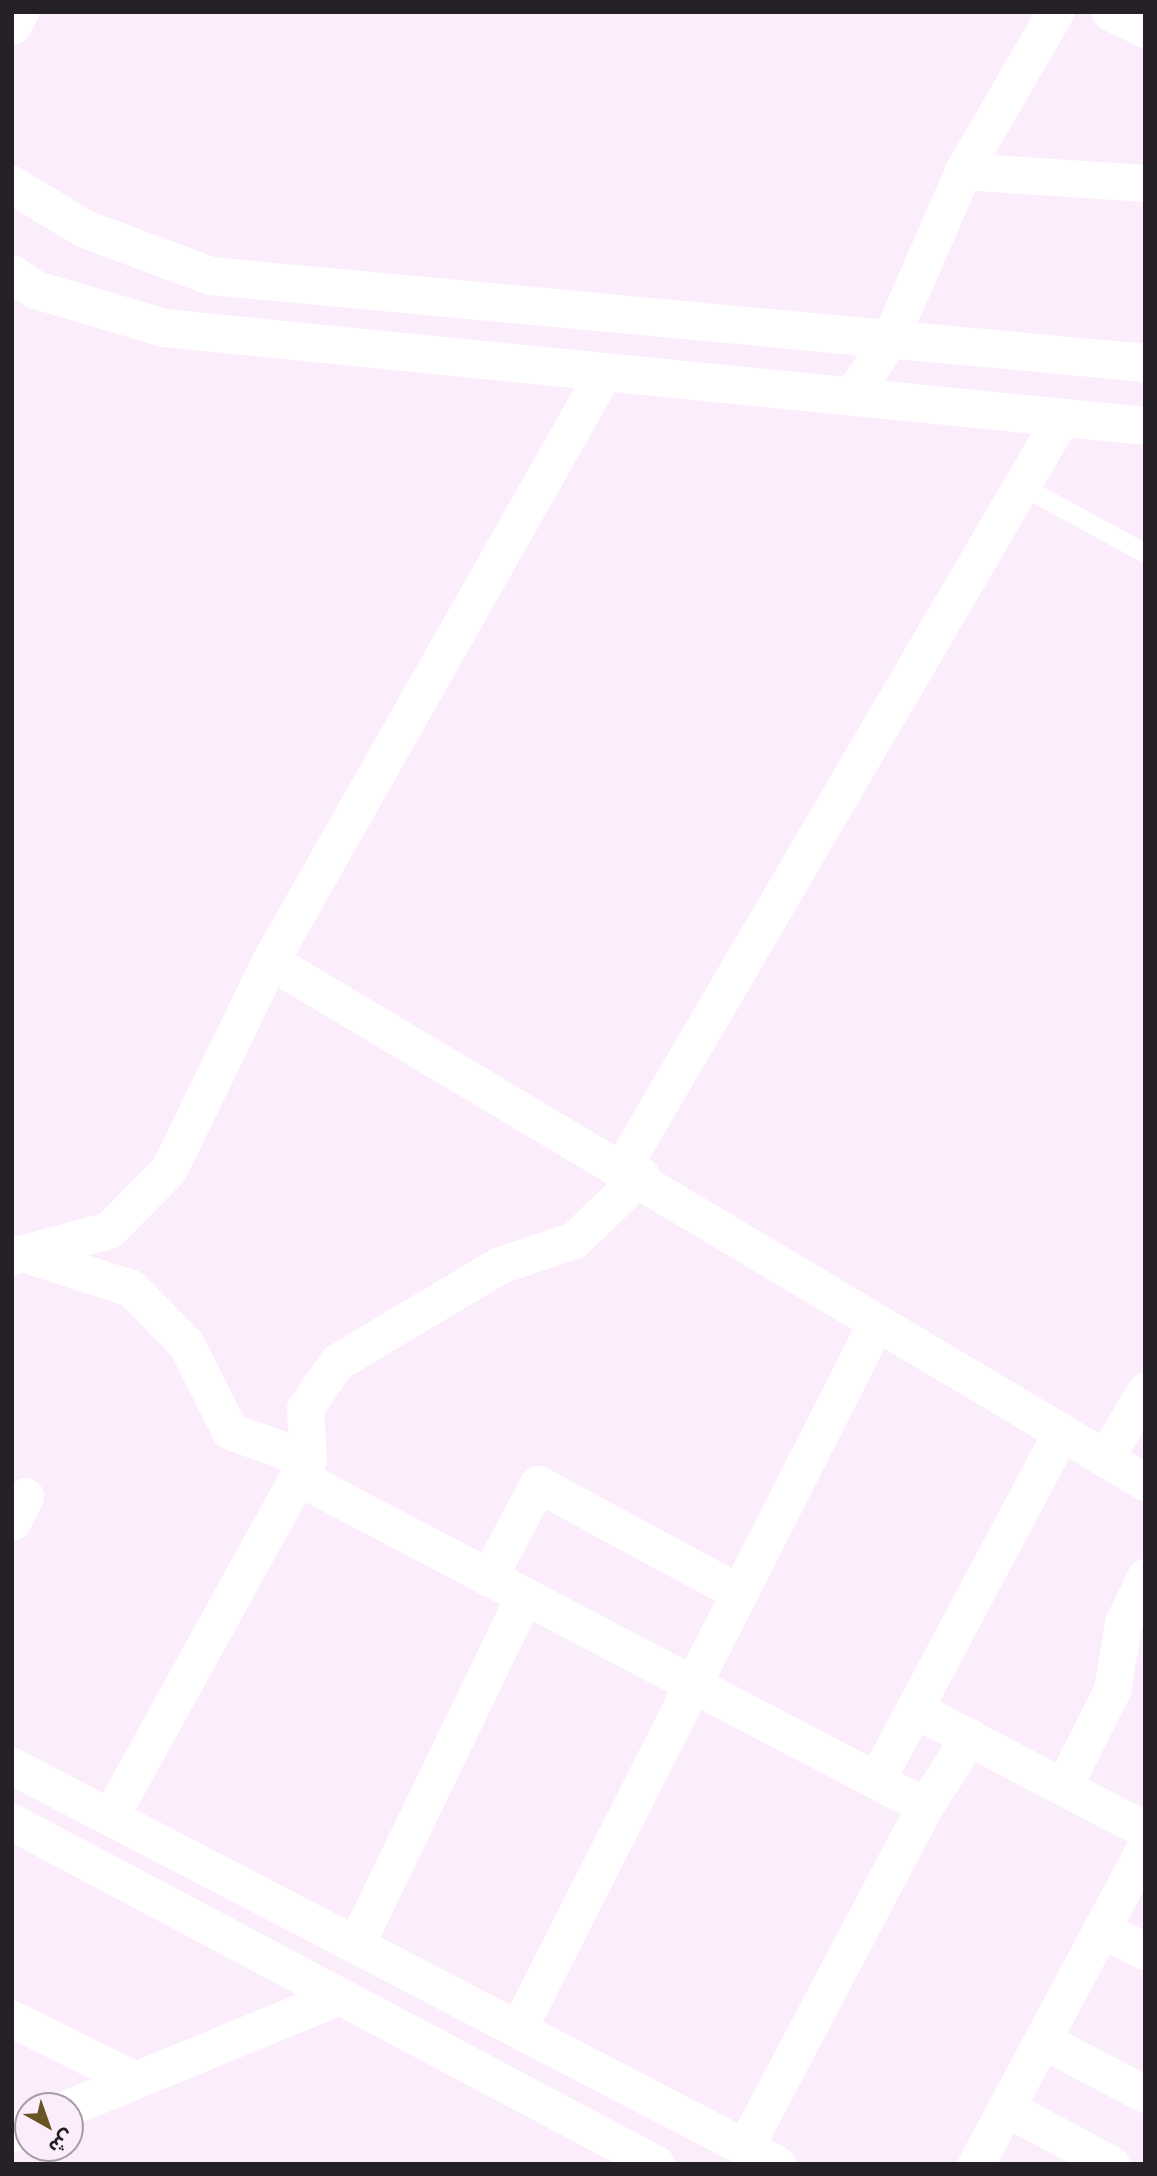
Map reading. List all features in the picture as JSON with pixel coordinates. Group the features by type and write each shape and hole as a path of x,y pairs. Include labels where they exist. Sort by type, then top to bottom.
{"street":[{"path":"12,26 20,12"},
{"path":"851,396 890,339 963,171 1055,12"},
{"path":"1110,12 1145,29"},
{"path":"963,171 1145,183"},
{"path":"12,185 85,229 211,276 1145,363"},
{"path":"12,274 36,290 164,328 1145,426"},
{"path":"17,1254 109,1230 169,1169 270,961 604,372"},
{"path":"110,1817 303,1468 305,1408 337,1363 500,1265 574,1240 632,1171 1061,418"},
{"path":"270,961 632,1171 875,1325 1145,1482"},
{"path":"17,1254 131,1288 186,1344 230,1431 303,1468 488,1578 691,1686 878,1777 925,1807"},
{"path":"518,2029 875,1325"},
{"path":"1105,1458 1145,1391"},
{"path":"878,1777 1061,1433"},
{"path":"488,1578 538,1485 738,1592"},
{"path":"1063,1787 1112,1690 1134,1629 1145,1577"},
{"path":"356,1944 524,1597"},
{"path":"914,1709 1145,1830"},
{"path":"745,2147 925,1807 969,1737"},
{"path":"12,1766 777,2164"},
{"path":"12,1822 339,1996 605,2152 656,2164"},
{"path":"976,2164 1145,1848"},
{"path":"1101,1929 1145,1951"},
{"path":"84,2101 339,1996"},
{"path":"12,2019 135,2080"},
{"path":"1042,2040 1145,2094"},
{"path":"1006,2108 1111,2164"}],"lane":[{"path":"1021,486 1145,552"}]}
